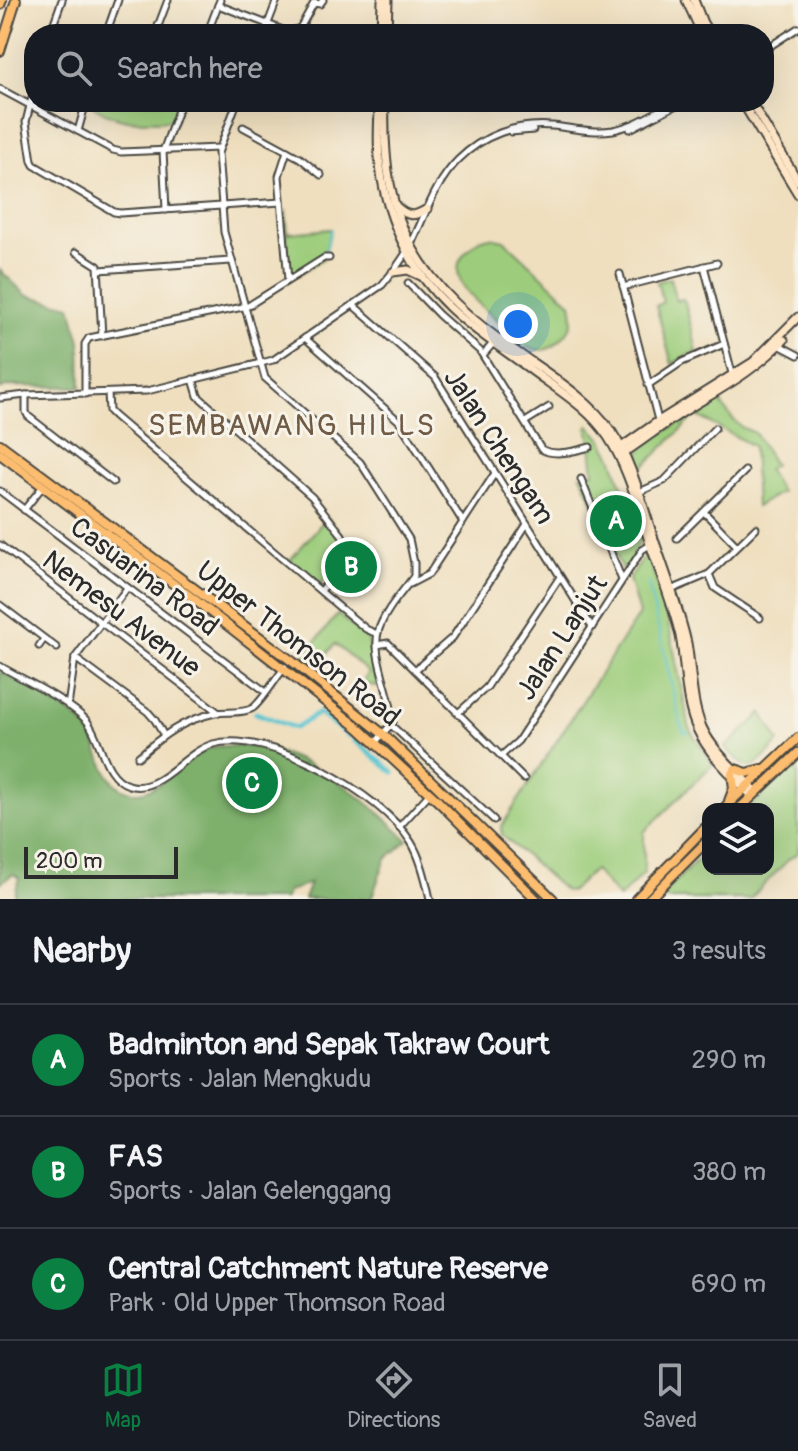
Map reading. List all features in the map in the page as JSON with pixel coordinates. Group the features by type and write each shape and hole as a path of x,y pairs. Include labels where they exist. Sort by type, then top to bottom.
{"main road":[{"path":"0,51 16,0"},
{"path":"384,24 385,0"},
{"path":"686,0 697,24"},
{"path":"694,0 704,24"},
{"path":"381,112 378,143 381,172 393,220 431,288 451,309 496,340"},
{"path":"383,112 385,156 395,206 409,248 435,282 468,316 584,409 620,452 687,644 698,714 706,734 754,794"},
{"path":"748,112 798,194"},
{"path":"757,112 798,181"},
{"path":"395,206 413,216 427,209"},
{"path":"393,272 408,270 423,277"},
{"path":"777,343 798,317"},
{"path":"620,452 659,424 734,379 798,324"},
{"name":"Upper Thomson Road","path":"0,444 376,742 536,899"},
{"name":"Upper Thomson Road","path":"0,454 290,660 386,736 553,899"},
{"path":"729,803 798,738"},
{"path":"745,803 798,753"},
{"path":"734,772 747,773 766,767"},
{"path":"727,803 734,788 734,772"},
{"path":"636,899 702,831"},
{"path":"649,899 702,846"}],"street":[{"path":"54,24 62,0"},
{"path":"110,24 118,0"},
{"path":"159,24 168,0"},
{"path":"268,24 277,0"},
{"path":"302,24 312,2 320,4 323,0"},
{"path":"211,24 219,3 266,24"},
{"path":"774,44 797,30"},
{"path":"0,89 24,101"},
{"path":"28,112 26,122 34,165 114,212 281,202"},
{"path":"44,112 121,152 219,148"},
{"path":"78,131 83,112"},
{"path":"166,210 163,151 177,112"},
{"path":"233,112 218,153 224,232 267,381 360,462 409,539 414,576 391,607 377,634 393,727 376,742"},
{"path":"0,398 147,391 281,355 382,285 409,248 445,176 473,146 508,129 547,126 593,132 613,130 632,125 656,112"},
{"path":"445,176 475,149 509,132 545,129 593,135 614,133 633,128 663,112"},
{"path":"243,127 287,151 321,175"},
{"path":"287,151 279,176 288,281"},
{"path":"76,252 98,266 102,336"},
{"path":"85,394 85,344 89,338 245,307 324,258 329,258"},
{"path":"99,270 231,261"},
{"path":"623,287 717,263"},
{"path":"704,266 734,379"},
{"path":"620,274 659,424"},
{"path":"408,283 439,315 476,346 544,452 577,451 590,447"},
{"name":"Jalan Chengam","path":"353,305 435,377 592,627"},
{"path":"305,338 399,421 463,522"},
{"path":"483,355 496,340"},
{"path":"777,343 798,355"},
{"path":"648,385 682,362 724,344"},
{"path":"193,379 198,396 312,497 342,535 346,559 321,591"},
{"path":"108,393 109,411 114,416 366,629 377,634"},
{"path":"26,395 28,416 113,482"},
{"path":"525,422 549,407"},
{"path":"636,494 664,481 715,428"},
{"path":"677,538 745,471"},
{"path":"408,585 429,574 495,473"},
{"path":"581,479 622,580"},
{"path":"24,510 43,486"},
{"name":"Casuarina Road","path":"0,491 266,692"},
{"path":"704,512 737,546"},
{"path":"415,670 453,637 527,524"},
{"path":"669,591 709,574 756,528"},
{"name":"Jalan Lanjut","path":"501,756 518,741 642,550 652,543"},
{"name":"Nemesu Avenue","path":"0,545 219,713"},
{"path":"709,574 715,588 760,618"},
{"path":"459,712 487,687 560,577"},
{"path":"68,706 75,658 127,588"},
{"path":"0,605 57,648"},
{"path":"39,646 44,639"},
{"path":"377,645 388,643 524,779"},
{"path":"75,658 148,712 163,734"},
{"path":"138,757 163,734 202,717 253,707 290,660"},
{"path":"0,666 68,706 86,721 116,777 131,786 157,782 193,753 226,741 245,741 285,751 319,767 367,799 410,840 430,899"},
{"path":"393,727 494,820"},
{"path":"399,827 430,793"}],"green space":[{"path":"104,112 178,112 175,120 129,120"},
{"path":"286,212 288,233 331,229 324,258 298,275 290,272"},
{"path":"490,237 504,240 571,303 573,317 570,328 550,348 537,350 523,345 475,300 461,282 459,263 465,253 476,242"},
{"path":"0,270 26,295 71,306 80,341 81,387 8,386 0,390"},
{"path":"670,278 676,301 683,299 685,302 697,351 672,364 656,306 663,302 657,282"},
{"path":"719,401 741,427 755,433 774,465 767,469 781,492 756,507 753,446 696,415 639,471 636,457 650,442"},
{"path":"589,425 612,457 640,538 632,558 626,568 621,575 623,572 581,475 594,473"},
{"path":"327,517 341,537 343,552 320,585 290,560"},
{"path":"647,553 666,611 690,730 713,764 644,832 644,873 619,898 594,870 570,892 565,891 502,835 501,827 639,614 629,579"},
{"path":"338,614 368,640 378,687 368,684 366,687 361,683 369,673 335,644 315,668 302,658"},
{"path":"0,671 49,699 84,724 105,769 116,785 124,790 144,791 154,787 210,748 260,748 284,754 330,776 372,807 408,840 386,859 371,899 304,899 310,883 287,892 285,899 15,899 19,878 13,874 0,883"},
{"path":"762,713 779,742 751,767 744,765 725,748"},
{"path":"798,761 798,853 774,874 774,803 753,803"},
{"path":"702,855 702,875 773,875 750,899 658,899"}],"waterway":[{"path":"296,272 325,253 331,229"},
{"path":"648,583 681,726 688,733"},
{"path":"256,713 295,728 319,713 349,736"},
{"path":"354,740 393,772"}],"place":[{"name":"Badminton and Sepak Takraw Court","path":"616,521"},
{"name":"FAS","path":"351,567"},
{"name":"Central Catchment Nature Reserve","path":"252,783"}],"district":[{"name":"SEMBAWANG HILLS","path":"292,425"}]}
